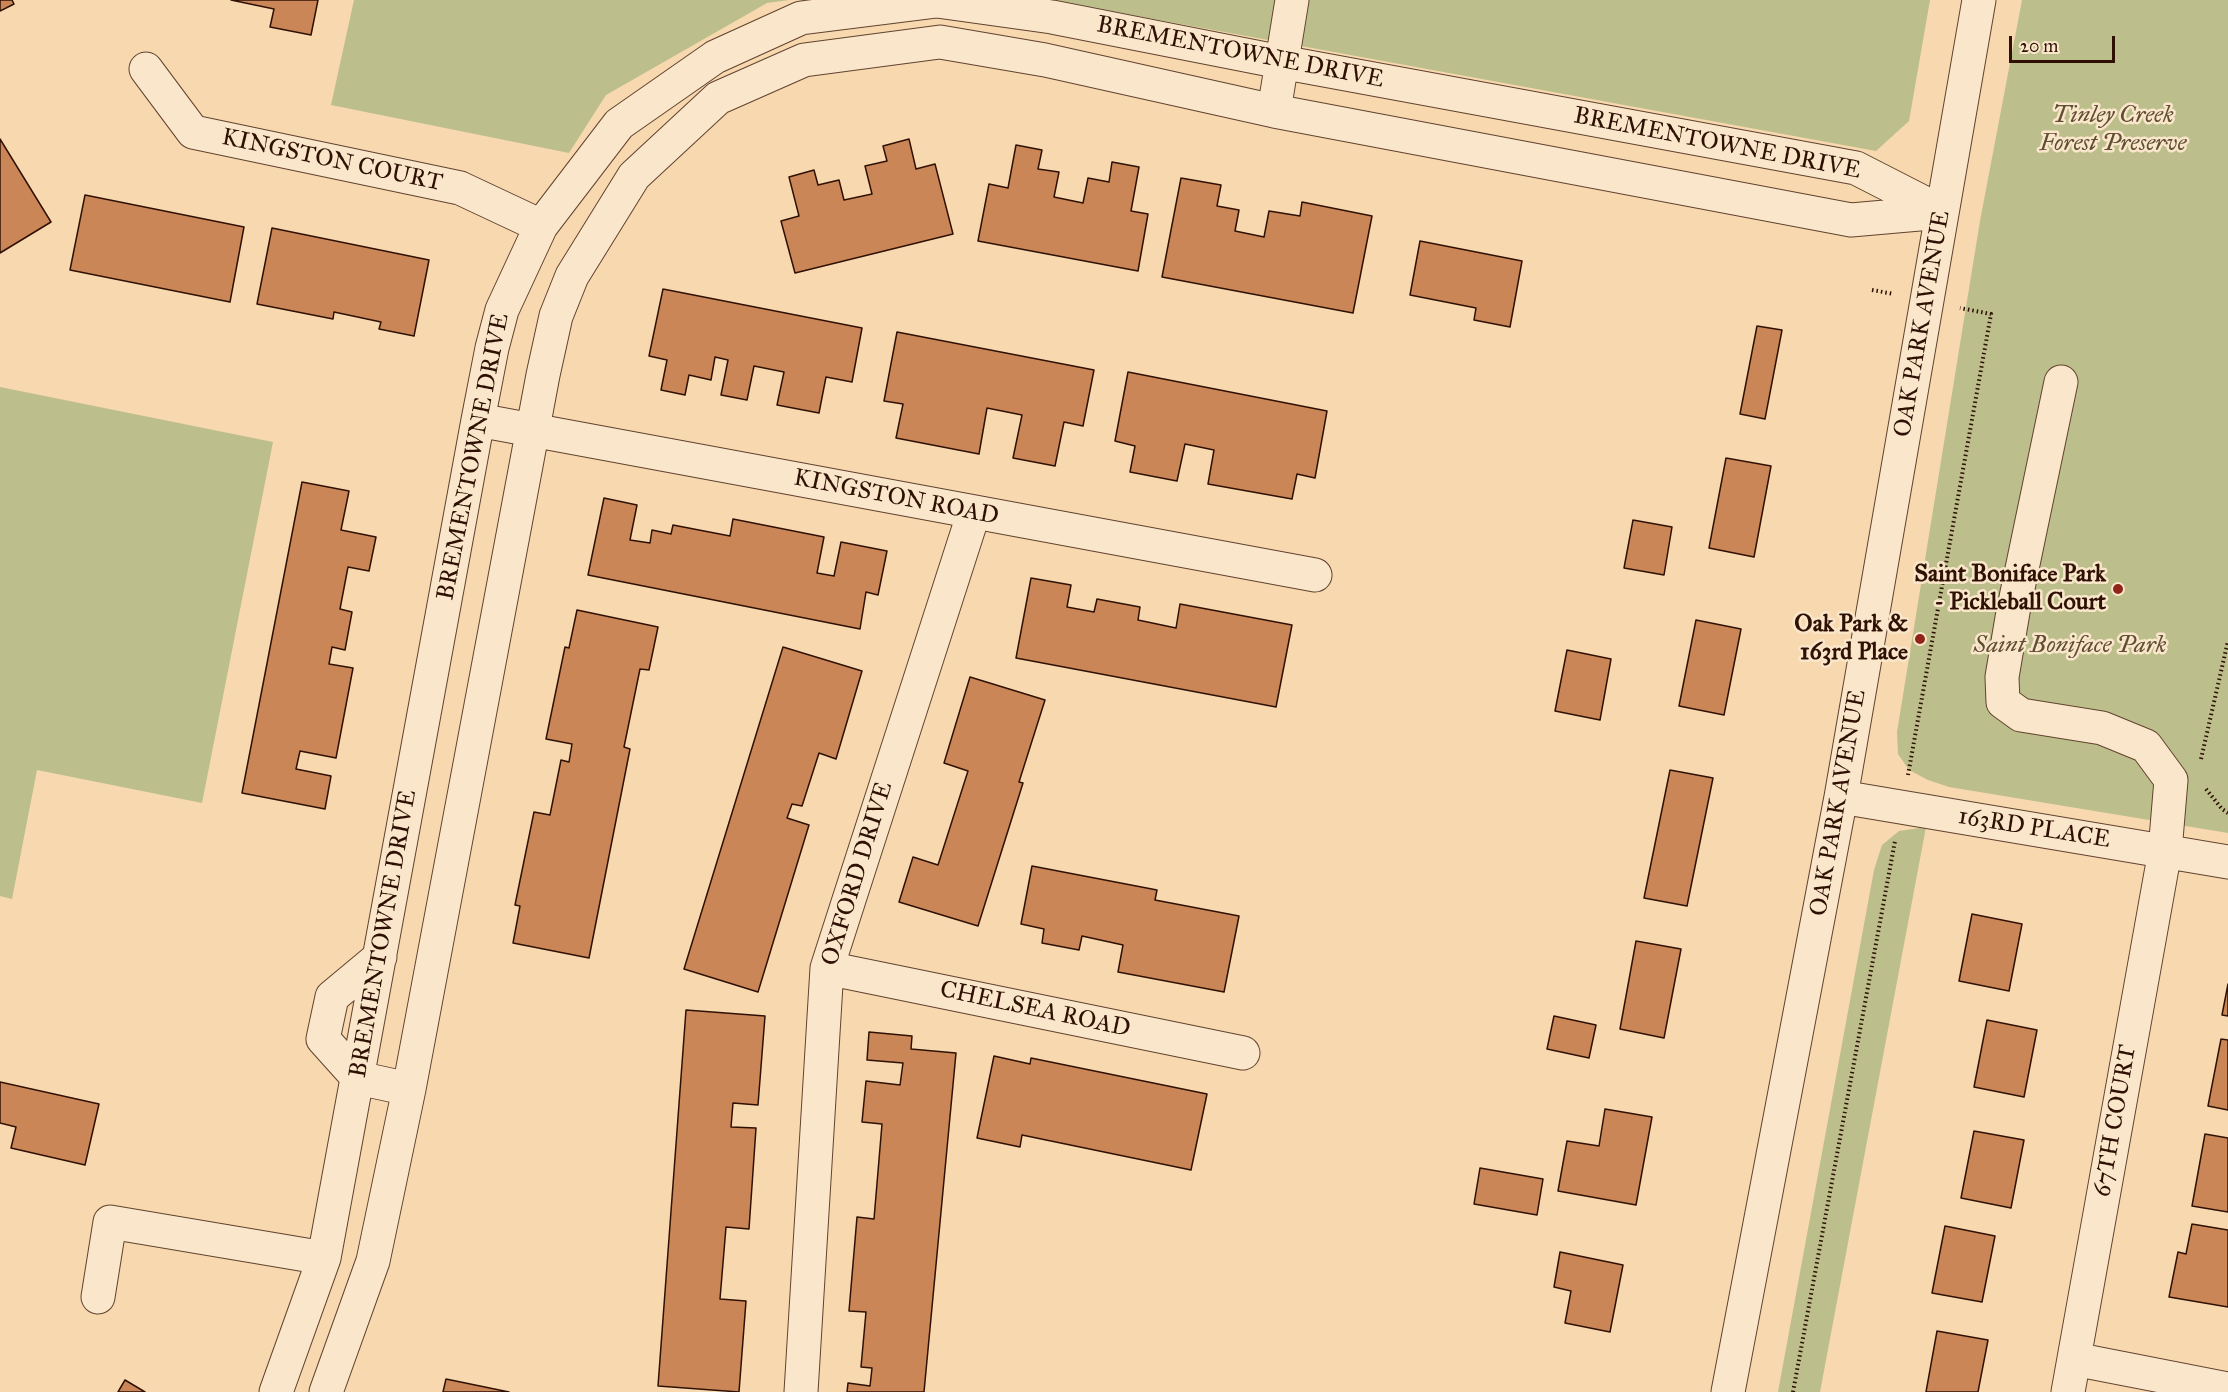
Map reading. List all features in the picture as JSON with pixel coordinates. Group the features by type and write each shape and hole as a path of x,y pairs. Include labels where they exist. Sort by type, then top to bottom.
{"street":[{"path":"1274,111 1292,0"},
{"name":"OAK PARK AVENUE","path":"1728,1392 1841,797 1979,0"},
{"name":"BREMENTOWNE DRIVE","path":"276,1392 324,1258 478,420 502,310 541,226 619,124 715,57 801,18 937,1 1052,18 1856,168 1942,212"},
{"path":"1046,60 1052,18"},
{"name":"BREMENTOWNE DRIVE","path":"326,1392 373,1261 409,1089 532,431 556,316 572,276 634,176 718,98 804,60 940,42 1046,60 1274,111 1851,220 1942,212"},
{"name":"KINGSTON COURT","path":"146,69 193,132 460,188 541,226"},
{"name":"67TH COURT","path":"2061,382 2013,612 2002,677 2003,702 2021,715 2102,728 2145,746 2172,780 2165,851 2068,1392"},
{"name":"KINGSTON ROAD","path":"478,420 1315,575"},
{"name":"OXFORD DRIVE","path":"801,1392 827,968 974,512"},
{"name":"163RD PLACE","path":"1841,797 2228,862"},
{"name":"CHELSEA ROAD","path":"827,968 1242,1053"},
{"path":"358,1078 409,1089"},
{"path":"98,1297 110,1222 324,1258"},
{"path":"2074,1359 2228,1389"}],"path":[{"path":"1909,770 1991,315"},
{"path":"2202,766 2200,755 2228,641"},
{"path":"2205,788 2228,813"},
{"path":"1793,1392 1894,843"}],"green space":[{"path":"354,0 789,0 767,3 606,95 569,153 331,105"},
{"path":"1049,0 1930,0 1909,121 1876,151"},
{"name":"Saint Boniface Park","path":"2022,0 2228,0 2228,833 1949,787 1909,770 1898,754 1897,732 1980,221"},
{"path":"0,387 273,442 202,803 37,770 12,899 0,896"},
{"path":"1926,827 1820,1392 1778,1392 1874,870 1882,845 1899,831"}],"building":[{"path":"0,0 12,0 14,4 0,11"},
{"path":"231,0 318,0 311,35 270,27 274,9"},
{"path":"0,139 51,222 0,253"},
{"path":"909,139 916,169 935,164 953,234 795,273 781,221 799,216 789,177 814,170 818,185 839,180 844,200 872,194 865,166 887,161 883,146"},
{"path":"1016,145 1042,150 1038,169 1059,172 1054,197 1083,203 1088,178 1109,182 1112,162 1139,167 1131,211 1148,214 1138,271 978,241 989,184 1008,188"},
{"path":"1181,178 1221,185 1217,206 1239,210 1235,231 1264,237 1269,211 1300,216 1302,202 1372,216 1353,313 1162,277"},
{"path":"85,195 244,227 230,302 70,270"},
{"path":"272,228 429,260 414,336 379,329 381,322 334,312 333,319 257,304"},
{"path":"1420,241 1522,261 1510,327 1474,320 1476,308 1410,295"},
{"path":"663,289 862,328 852,382 826,377 819,413 777,405 784,372 754,366 747,400 721,395 728,360 715,357 711,380 689,375 685,395 661,390 667,360 649,356"},
{"path":"1757,326 1782,330 1765,419 1740,414"},
{"path":"897,332 1094,370 1083,426 1064,422 1055,466 1013,458 1022,415 987,408 979,454 896,438 903,404 884,401"},
{"path":"1128,372 1327,411 1315,478 1297,474 1292,499 1208,484 1214,450 1185,444 1177,481 1130,472 1135,446 1115,441"},
{"path":"1726,458 1771,466 1754,557 1709,548"},
{"path":"302,482 349,491 341,530 376,537 369,571 348,567 340,609 352,612 345,650 332,647 329,664 353,668 336,758 300,751 296,769 331,776 325,809 242,793"},
{"path":"604,498 637,505 630,540 650,543 652,530 671,534 673,525 730,536 733,519 824,537 817,573 834,576 841,542 887,551 878,595 866,592 860,629 588,575"},
{"path":"1633,520 1672,527 1664,575 1624,568"},
{"path":"1031,578 1071,585 1067,607 1094,612 1097,599 1140,607 1138,620 1176,628 1180,604 1292,625 1276,707 1016,658"},
{"path":"577,610 658,627 649,670 640,669 624,747 630,749 589,958 513,943 520,906 515,905 534,812 550,815 561,760 569,762 572,744 546,739 565,647 569,648"},
{"path":"1696,620 1741,629 1724,715 1679,706"},
{"path":"783,647 862,671 836,759 819,753 802,806 792,804 787,818 809,825 758,992 684,969"},
{"path":"1567,650 1611,659 1600,720 1555,711"},
{"path":"970,677 1045,700 1019,782 1023,783 978,926 899,902 913,857 938,865 968,771 944,763"},
{"path":"1670,770 1713,778 1687,906 1644,898"},
{"path":"1032,866 1157,890 1155,900 1239,916 1224,992 1118,972 1123,945 1082,936 1079,950 1042,943 1044,929 1021,924"},
{"path":"1972,914 2022,924 2009,991 1959,981"},
{"path":"1636,941 1681,949 1664,1038 1620,1029"},
{"path":"2228,984 2228,1016 2222,1015"},
{"path":"686,1010 765,1016 758,1105 733,1103 731,1127 756,1128 749,1229 726,1227 720,1299 746,1301 739,1392 658,1386"},
{"path":"1554,1016 1596,1025 1589,1058 1547,1049"},
{"path":"1987,1020 2037,1030 2024,1097 1974,1087"},
{"path":"869,1032 912,1036 911,1049 956,1053 924,1392 847,1392 848,1383 870,1386 872,1368 861,1367 866,1312 849,1311 857,1217 874,1219 882,1124 862,1122 866,1081 900,1085 903,1063 867,1060"},
{"path":"2221,1039 2228,1040 2228,1110 2208,1106"},
{"path":"994,1056 1030,1064 1031,1058 1207,1094 1191,1170 1022,1135 1020,1147 977,1138"},
{"path":"0,1082 99,1104 85,1165 11,1148 16,1127 0,1123"},
{"path":"1605,1109 1652,1117 1636,1205 1558,1191 1567,1141 1599,1146"},
{"path":"1974,1131 2024,1140 2011,1208 1961,1198"},
{"path":"2205,1134 2228,1138 2228,1212 2192,1206"},
{"path":"1480,1168 1543,1179 1537,1215 1474,1204"},
{"path":"2192,1224 2228,1230 2228,1307 2169,1297 2178,1252 2186,1254"},
{"path":"1945,1226 1995,1236 1982,1302 1932,1293"},
{"path":"1560,1252 1623,1265 1610,1332 1565,1323 1571,1291 1554,1287"},
{"path":"1937,1331 1988,1340 1978,1392 1926,1392"},
{"path":"446,1379 509,1392 443,1392"},
{"path":"125,1380 145,1392 118,1392"}],"place":[{"name":"Saint Boniface Park - Pickleball Court","path":"2118,589"},
{"name":"Oak Park & 163rd Place","path":"1920,639"}],"park label":[{"name":"Tinley Creek Forest Preserve","path":"2113,130"}]}
